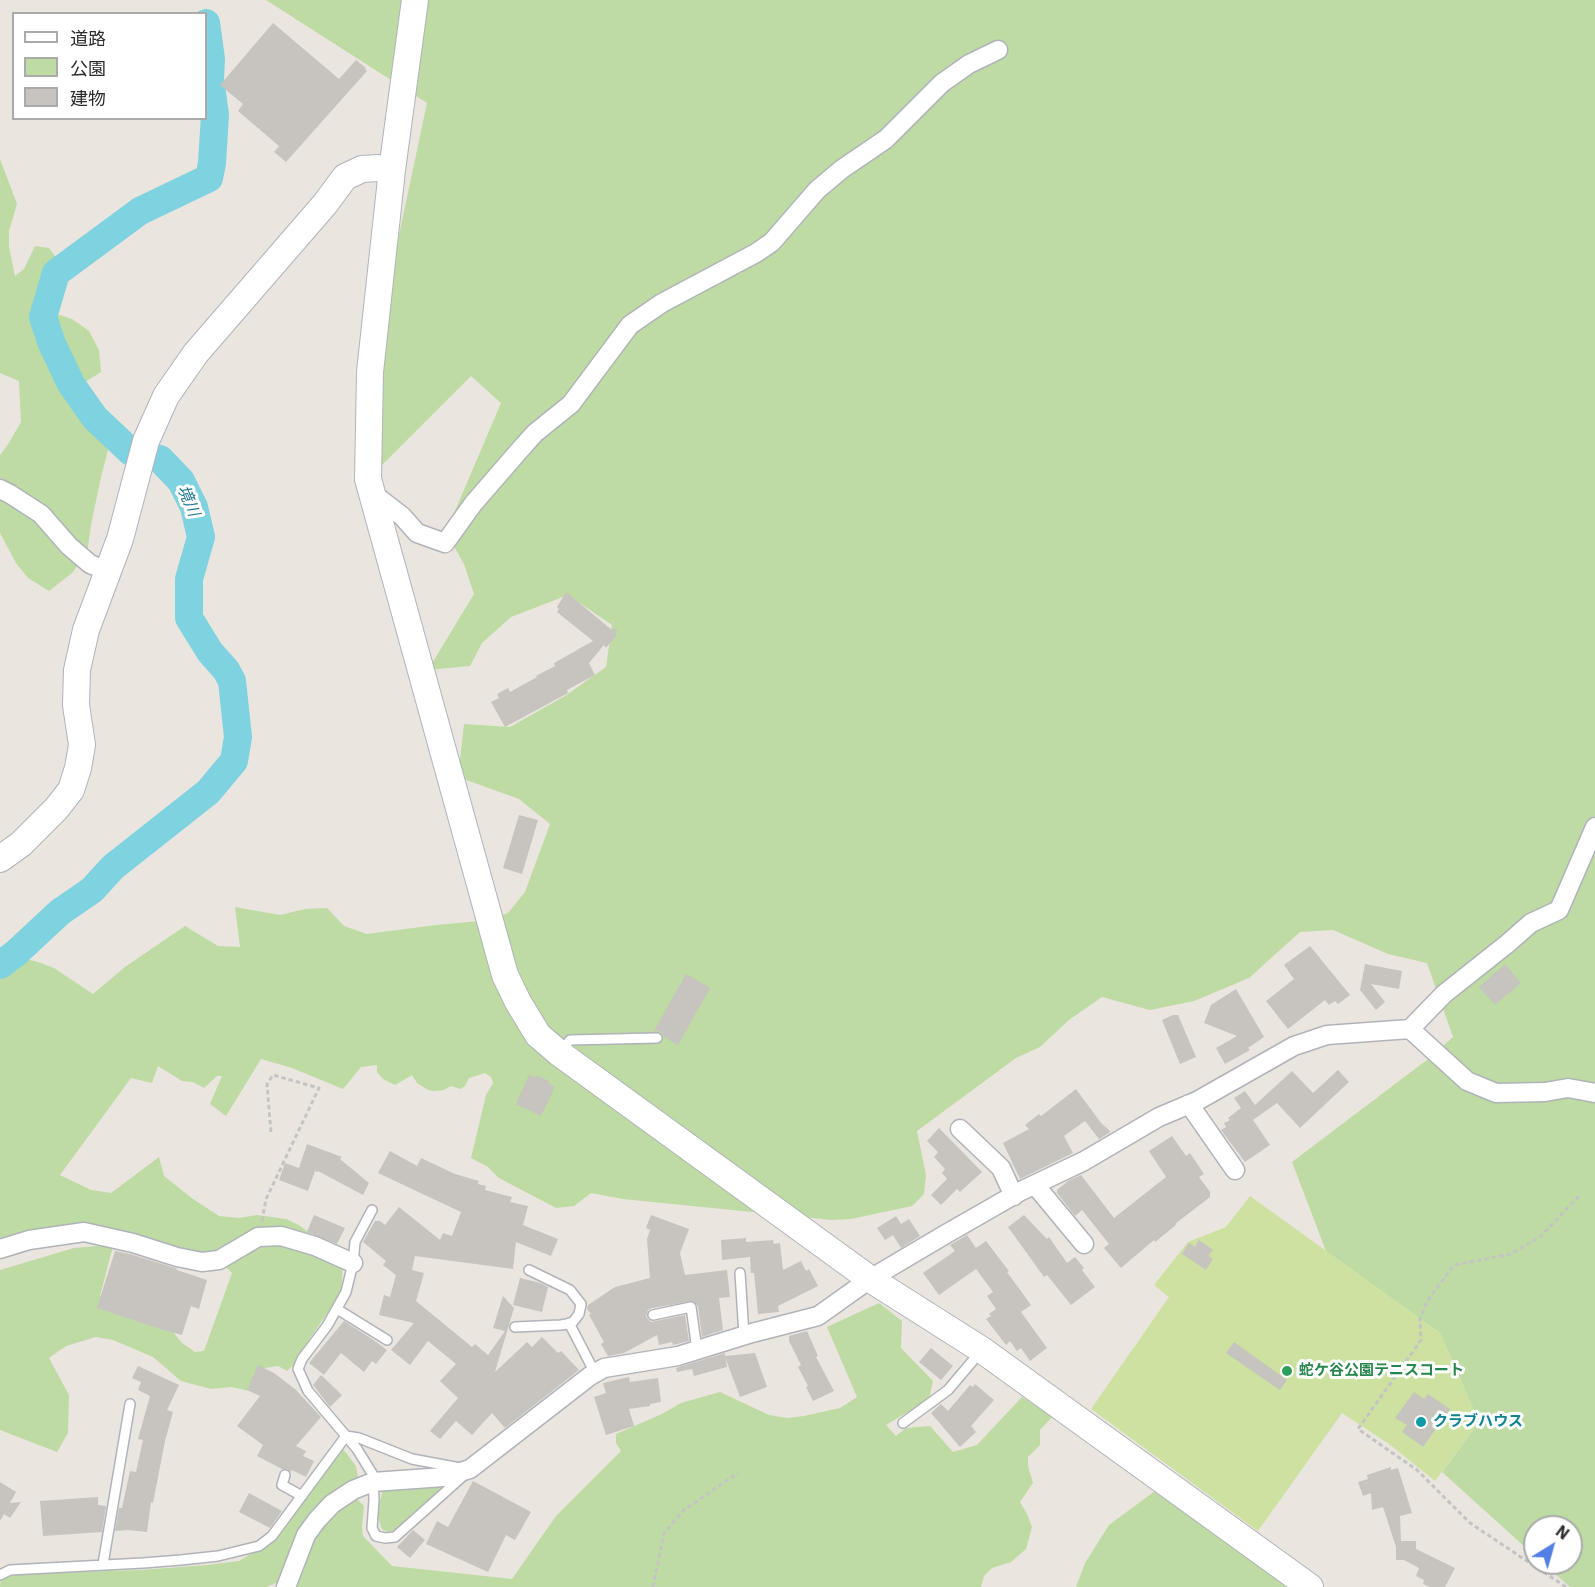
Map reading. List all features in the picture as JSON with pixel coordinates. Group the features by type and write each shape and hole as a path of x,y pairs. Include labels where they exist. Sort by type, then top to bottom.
{"street":[{"path":"415,0 392,170 370,372 368,478 505,975 518,1002 538,1035 559,1053 870,1279 982,1350 1310,1587"},
{"path":"372,493 402,516 417,533 445,543 473,504 535,433 571,404 630,325 662,303 756,253 772,242 817,190 842,169 886,139 942,83 969,64 998,50"},
{"path":"0,859 21,844 56,809 71,790 82,745 76,705 77,670 86,630 120,538 144,451 166,396 196,353 325,204 345,177 362,169 392,170"},
{"path":"0,489 41,514 69,546 90,564 107,571"},
{"path":"286,1587 306,1536 317,1520 332,1504 353,1490 373,1482 444,1478 470,1469 604,1368 678,1356 744,1335 818,1316 870,1279 946,1233 1084,1161 1159,1117 1189,1104 1294,1046 1327,1035 1410,1029 1444,994 1531,923 1559,910 1595,827"},
{"path":"1410,1029 1467,1081 1496,1093 1545,1092 1568,1088 1595,1093"},
{"path":"1189,1104 1235,1170"},
{"path":"960,1129 1001,1168 1014,1196"},
{"path":"1035,1185 1084,1244"},
{"path":"0,1248 29,1240 84,1232 202,1262 219,1260 258,1237 281,1236 315,1246 353,1263"}],"lane":[{"path":"559,1053 570,1040 657,1038"},
{"path":"372,1210 355,1242 346,1292 327,1326 302,1359 298,1369 308,1391 357,1449 373,1475 372,1528 376,1536 395,1537 470,1469"},
{"path":"515,1327 572,1323 579,1314 581,1304 570,1290 529,1270"},
{"path":"740,1273 744,1335"},
{"path":"653,1315 691,1308 696,1350"},
{"path":"337,1309 387,1340"},
{"path":"569,1323 595,1373"},
{"path":"903,1423 948,1390 982,1350"},
{"path":"103,1564 130,1404"},
{"path":"346,1436 359,1438 412,1460 470,1469"},
{"path":"0,1575 10,1570 142,1563 218,1556 259,1546 272,1536 346,1436"},
{"path":"285,1474 281,1490 302,1496"}],"path":[{"path":"258,1237 266,1199 319,1088 273,1075 267,1084 271,1133"},
{"path":"1566,1587 1470,1523 1417,1470 1358,1429 1421,1340 1420,1318 1428,1300 1454,1265 1511,1254 1541,1236 1579,1196"},
{"path":"653,1587 664,1533 684,1510 738,1473"}],"green space":[{"path":"266,0 1595,0 1595,1587 1570,1587 1556,1575 1583,1575 1583,1515 1523,1515 1523,1545 1442,1472 1479,1422 1440,1333 1326,1251 1292,1162 1432,1056 1453,1037 1427,963 1388,954 1333,930 1300,932 1249,978 1194,1001 1150,1010 1102,997 1069,1020 1040,1047 1016,1058 917,1131 926,1175 924,1194 912,1206 851,1219 832,1220 623,1199 591,1193 574,1206 556,1208 499,1178 488,1167 471,1158 486,1095 493,1083 491,1077 485,1073 469,1078 465,1086 460,1089 451,1086 444,1090 434,1091 417,1083 412,1075 395,1085 383,1079 377,1072 377,1065 361,1067 343,1089 292,1068 261,1059 226,1116 210,1104 222,1076 217,1076 204,1088 193,1082 182,1081 158,1066 152,1083 131,1078 60,1175 91,1190 111,1193 159,1157 164,1176 219,1216 239,1218 257,1215 286,1219 299,1225 343,1265 341,1293 297,1361 287,1371 278,1366 265,1368 249,1391 232,1387 211,1389 181,1381 153,1357 113,1340 96,1337 66,1346 49,1358 69,1395 68,1433 57,1452 0,1430 0,1270 74,1248 113,1246 100,1296 159,1319 182,1343 195,1352 204,1351 232,1273 218,1260 103,1237 0,1249 0,970 22,958 38,962 54,968 93,994 125,967 185,926 218,946 240,947 235,907 280,915 305,909 327,908 344,926 367,934 490,920 508,913 525,892 550,824 519,799 458,777 464,724 510,727 565,696 606,667 612,625 568,595 511,617 482,643 470,666 428,670 474,594 464,564 446,532 501,403 471,376 368,479 370,372 427,103"},
{"path":"0,159 17,204 9,231 9,247 15,276 24,269 35,246 49,248 59,262 63,288 53,313 72,319 89,331 99,350 101,372 85,382 73,400 95,425 109,446 87,553 72,573 49,591 28,578 16,563 0,533 0,455 21,422 19,381 0,373"},
{"name":"蛇ケ谷公園テニスコート","path":"1250,1196 1440,1333 1479,1422 1435,1481 1389,1444 1342,1413 1258,1531 1091,1409 1169,1297 1154,1285 1188,1242 1226,1227"},
{"path":"879,1303 902,1321 901,1348 933,1381 929,1399 886,1425 896,1436 906,1428 930,1426 953,1452 977,1445 1022,1397 1053,1416 1040,1430 1040,1445 1028,1457 1033,1483 1020,1502 1032,1527 1026,1549 1011,1562 992,1568 984,1576 981,1587 295,1587 307,1546 325,1519 356,1498 364,1506 363,1536 392,1566 512,1579 556,1516 621,1451 616,1443 616,1434 681,1403 720,1392 769,1415 787,1418 840,1408 857,1397 827,1327"},
{"path":"343,1449 356,1466 358,1478 280,1581 267,1587 0,1587 1,1579 17,1574 140,1570 239,1561 270,1542"},
{"path":"445,1486 399,1528 389,1532 383,1530 377,1513 383,1489"},
{"path":"1155,1491 1297,1587 1076,1587 1085,1563 1109,1525"}],"building":[{"path":"273,23 339,79 356,60 367,71 286,162 274,152 279,146 238,111 243,104 220,85"},
{"path":"566,592 612,630 617,628 615,632 617,634 606,648 604,645 589,663 595,675 567,690 568,693 505,727 491,702 499,698 497,694 508,688 510,692 593,641 557,612 559,609 557,607"},
{"path":"519,815 538,820 522,874 503,868"},
{"path":"1310,946 1350,995 1338,1004 1335,1001 1329,1005 1325,1000 1288,1029 1266,1001 1294,979 1284,965"},
{"path":"1365,964 1402,971 1399,989 1371,984 1385,1002 1376,1010 1360,990"},
{"path":"1505,964 1521,983 1495,1005 1479,987"},
{"path":"686,974 710,988 678,1045 664,1037 661,1032 654,1031"},
{"path":"1236,989 1264,1037 1248,1048 1250,1050 1225,1064 1216,1048 1237,1036 1204,1023 1211,1005"},
{"path":"1178,1015 1196,1057 1180,1064 1162,1020"},
{"path":"1338,1070 1349,1082 1300,1128 1277,1103 1253,1120 1270,1145 1245,1162 1221,1130 1226,1127 1224,1123 1230,1120 1228,1118 1241,1108 1234,1098 1245,1091 1255,1105 1292,1071 1313,1093"},
{"path":"529,1075 535,1078 536,1075 549,1081 548,1083 555,1087 541,1116 516,1104"},
{"path":"1076,1089 1101,1123 1110,1131 1109,1133 1099,1139 1085,1121 1064,1136 1073,1153 1020,1179 1003,1143 1029,1129 1025,1125 1039,1114 1041,1116"},
{"path":"939,1128 982,1172 960,1192 957,1189 941,1205 931,1195 947,1179 942,1173 945,1169 934,1157 938,1152 927,1141"},
{"path":"1172,1136 1186,1156 1190,1153 1204,1174 1199,1177 1210,1192 1210,1197 1121,1268 1104,1248 1109,1244 1082,1210 1075,1216 1057,1190 1068,1181 1081,1175 1114,1218 1166,1177 1149,1151"},
{"path":"307,1144 342,1157 340,1159 369,1183 363,1195 318,1171 315,1171 308,1191 279,1180 285,1163 299,1168"},
{"path":"390,1151 417,1166 421,1158 455,1174 479,1181 478,1184 486,1186 485,1190 512,1197 510,1202 528,1206 523,1225 558,1239 551,1256 516,1242 513,1269 415,1256 412,1270 424,1273 416,1301 472,1347 475,1344 488,1355 505,1331 493,1328 503,1296 514,1308 495,1372 527,1342 532,1347 542,1337 558,1353 561,1351 579,1370 505,1428 492,1413 472,1435 456,1421 440,1439 430,1431 458,1398 440,1381 456,1364 428,1341 410,1365 391,1350 414,1323 379,1315 384,1295 390,1297 396,1275 383,1265 386,1261 363,1242 375,1221 380,1221 385,1225 399,1207 440,1240 443,1233 452,1236 461,1212 378,1173"},
{"path":"314,1215 345,1228 337,1244 307,1232"},
{"path":"651,1215 689,1229 680,1253 685,1275 727,1270 730,1297 719,1298 723,1330 702,1337 698,1306 693,1301 652,1308 648,1310 646,1316 651,1322 685,1315 689,1341 673,1345 672,1342 659,1345 657,1335 624,1353 608,1356 601,1344 604,1342 589,1315 591,1314 587,1309 588,1305 615,1287 650,1278 647,1239 650,1230 646,1228"},
{"path":"1024,1215 1047,1239 1049,1237 1067,1263 1075,1257 1095,1287 1071,1305 1047,1275 1044,1277 1008,1227"},
{"path":"896,1216 901,1224 909,1219 920,1236 901,1248 893,1235 885,1240 877,1228"},
{"path":"967,1235 976,1248 986,1241 1031,1305 1021,1312 1047,1348 1030,1361 1021,1348 1017,1351 1010,1341 1006,1345 986,1319 996,1309 987,1296 993,1292 976,1269 939,1295 923,1273 955,1251 950,1245"},
{"path":"746,1238 746,1242 773,1240 774,1244 780,1243 783,1270 801,1261 806,1271 809,1269 818,1286 778,1306 779,1312 758,1314 750,1257 722,1260 721,1240"},
{"path":"1199,1240 1213,1250 1208,1256 1213,1259 1206,1270 1182,1254 1189,1243 1195,1247"},
{"path":"115,1251 175,1268 207,1280 199,1309 191,1306 182,1335 97,1308"},
{"path":"520,1278 548,1287 542,1312 513,1305"},
{"path":"344,1321 387,1350 376,1364 372,1361 364,1372 341,1353 324,1375 309,1363"},
{"path":"807,1331 818,1356 816,1357 834,1391 813,1401 798,1367 801,1365 789,1341 789,1336"},
{"path":"1234,1342 1287,1380 1280,1390 1226,1353"},
{"path":"931,1348 953,1366 941,1380 919,1362"},
{"path":"725,1353 725,1356 755,1353 767,1387 740,1397 725,1357 727,1367 694,1376 692,1369 677,1372 676,1368"},
{"path":"258,1365 274,1373 295,1389 321,1417 296,1446 306,1451 303,1456 314,1461 306,1477 292,1470 291,1472 282,1469 257,1456 263,1445 237,1426 260,1396 247,1390"},
{"path":"138,1366 179,1385 167,1410 173,1412 153,1503 151,1502 147,1532 115,1531 130,1471 136,1472 143,1440 138,1439 150,1396 138,1390 141,1382 132,1378"},
{"path":"321,1375 342,1395 330,1407 313,1385"},
{"path":"629,1377 630,1382 658,1378 661,1402 629,1409 634,1426 606,1435 594,1397 606,1393 603,1383"},
{"path":"975,1384 994,1400 971,1426 976,1432 960,1447 931,1413 941,1404 948,1411 970,1385 973,1387"},
{"name":"クラブハウス","path":"1414,1392 1424,1399 1428,1394 1450,1409 1423,1447 1402,1432 1407,1425 1395,1418"},
{"path":"1391,1467 1391,1470 1398,1468 1412,1513 1400,1516 1401,1541 1416,1541 1416,1549 1455,1568 1445,1587 1430,1587 1423,1584 1424,1580 1416,1576 1419,1568 1404,1560 1396,1560 1396,1547 1383,1507 1372,1510 1371,1493 1363,1496 1358,1482 1368,1479 1367,1475"},
{"path":"473,1481 531,1512 515,1540 506,1535 488,1572 426,1544 437,1521 448,1527"},
{"path":"0,1482 16,1492 10,1503 21,1502 10,1518 4,1514 0,1521"},
{"path":"249,1493 282,1511 270,1528 239,1512"},
{"path":"98,1497 98,1505 106,1506 102,1532 43,1536 40,1501"},
{"path":"413,1530 425,1540 410,1558 397,1547"}],"waterway":[{"name":"境川","path":"0,965 60,912 92,890 113,867 208,792 234,761 238,737 232,681 226,670 210,652 189,618 189,579 201,537 194,507 181,481 160,459 131,452 95,418 71,384 52,344 43,317 56,273 140,211 209,178 215,115 207,30"}],"place":[{"name":"蛇ケ谷公園テニスコート","path":"1287,1371"},
{"name":"クラブハウス","path":"1421,1422"}]}
